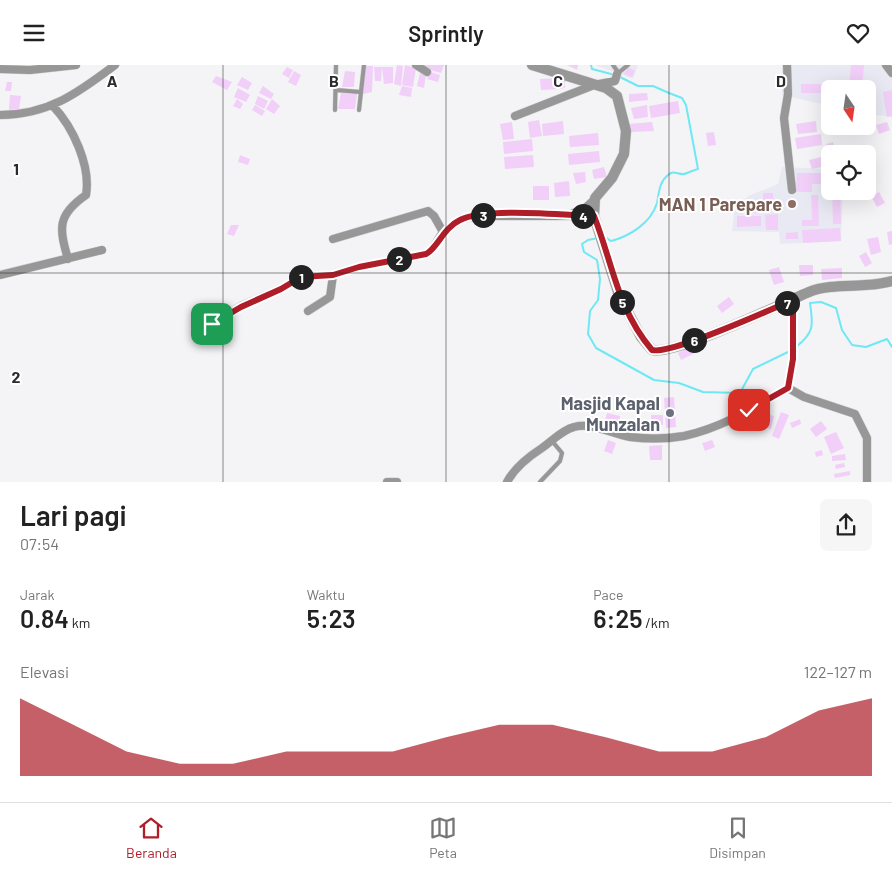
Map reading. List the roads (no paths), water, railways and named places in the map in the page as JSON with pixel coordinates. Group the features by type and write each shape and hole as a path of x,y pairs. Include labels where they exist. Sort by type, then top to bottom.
{"street":[{"path":"0,69 43,69 76,65"},
{"path":"0,115 29,114 53,106 115,65"},
{"path":"416,65 427,72"},
{"path":"532,65 606,88 617,96 626,131 624,154 620,165 594,200 584,209 569,215"},
{"path":"787,65 788,94 784,118 792,190"},
{"path":"886,65 892,73"},
{"path":"516,116 617,75"},
{"path":"53,106 63,117 81,154 88,181 86,195 73,204 63,217 61,235 68,259"},
{"path":"594,200 594,216 601,233 618,295 641,337 652,350 661,351 701,338 811,291 892,281"},
{"path":"333,239 428,211 434,216 443,232"},
{"path":"212,324 301,277 333,275 359,267 426,254 431,251 443,232 461,219 477,215 594,216"},
{"path":"0,275 102,250"},
{"path":"308,311 330,297 333,275"},
{"path":"788,388 793,359 793,300"},
{"path":"507,482 516,467 567,430 583,426 630,437 683,436 731,420 788,388"},
{"path":"788,388 804,397 854,414 867,438 867,482"},
{"path":"387,482 396,482"}],"lane":[{"path":"335,110 336,65"},
{"path":"358,110 364,65"},
{"path":"613,65 617,75 628,65"},
{"path":"336,90 360,92"},
{"path":"540,482 561,459 562,453 552,441"}],"waterway":[{"path":"591,65 592,69 615,75"},
{"path":"605,237 611,241 639,228 654,210 665,178 673,172 685,174 698,169 686,105 682,98 653,86 638,86 620,77"},
{"path":"598,238 588,240 582,244 584,252 597,260 600,279 598,300 590,311 588,334 596,348 654,380 679,383 703,392 740,393 753,369 790,351"},
{"path":"796,347 810,332 812,323 810,303 821,302 836,308 842,330 852,345 866,347 887,339 892,347"}],"place":[{"name":"MAN 1 Parepare","path":"792,204"},
{"name":"Masjid Kapal Munzalan","path":"670,413"}]}
